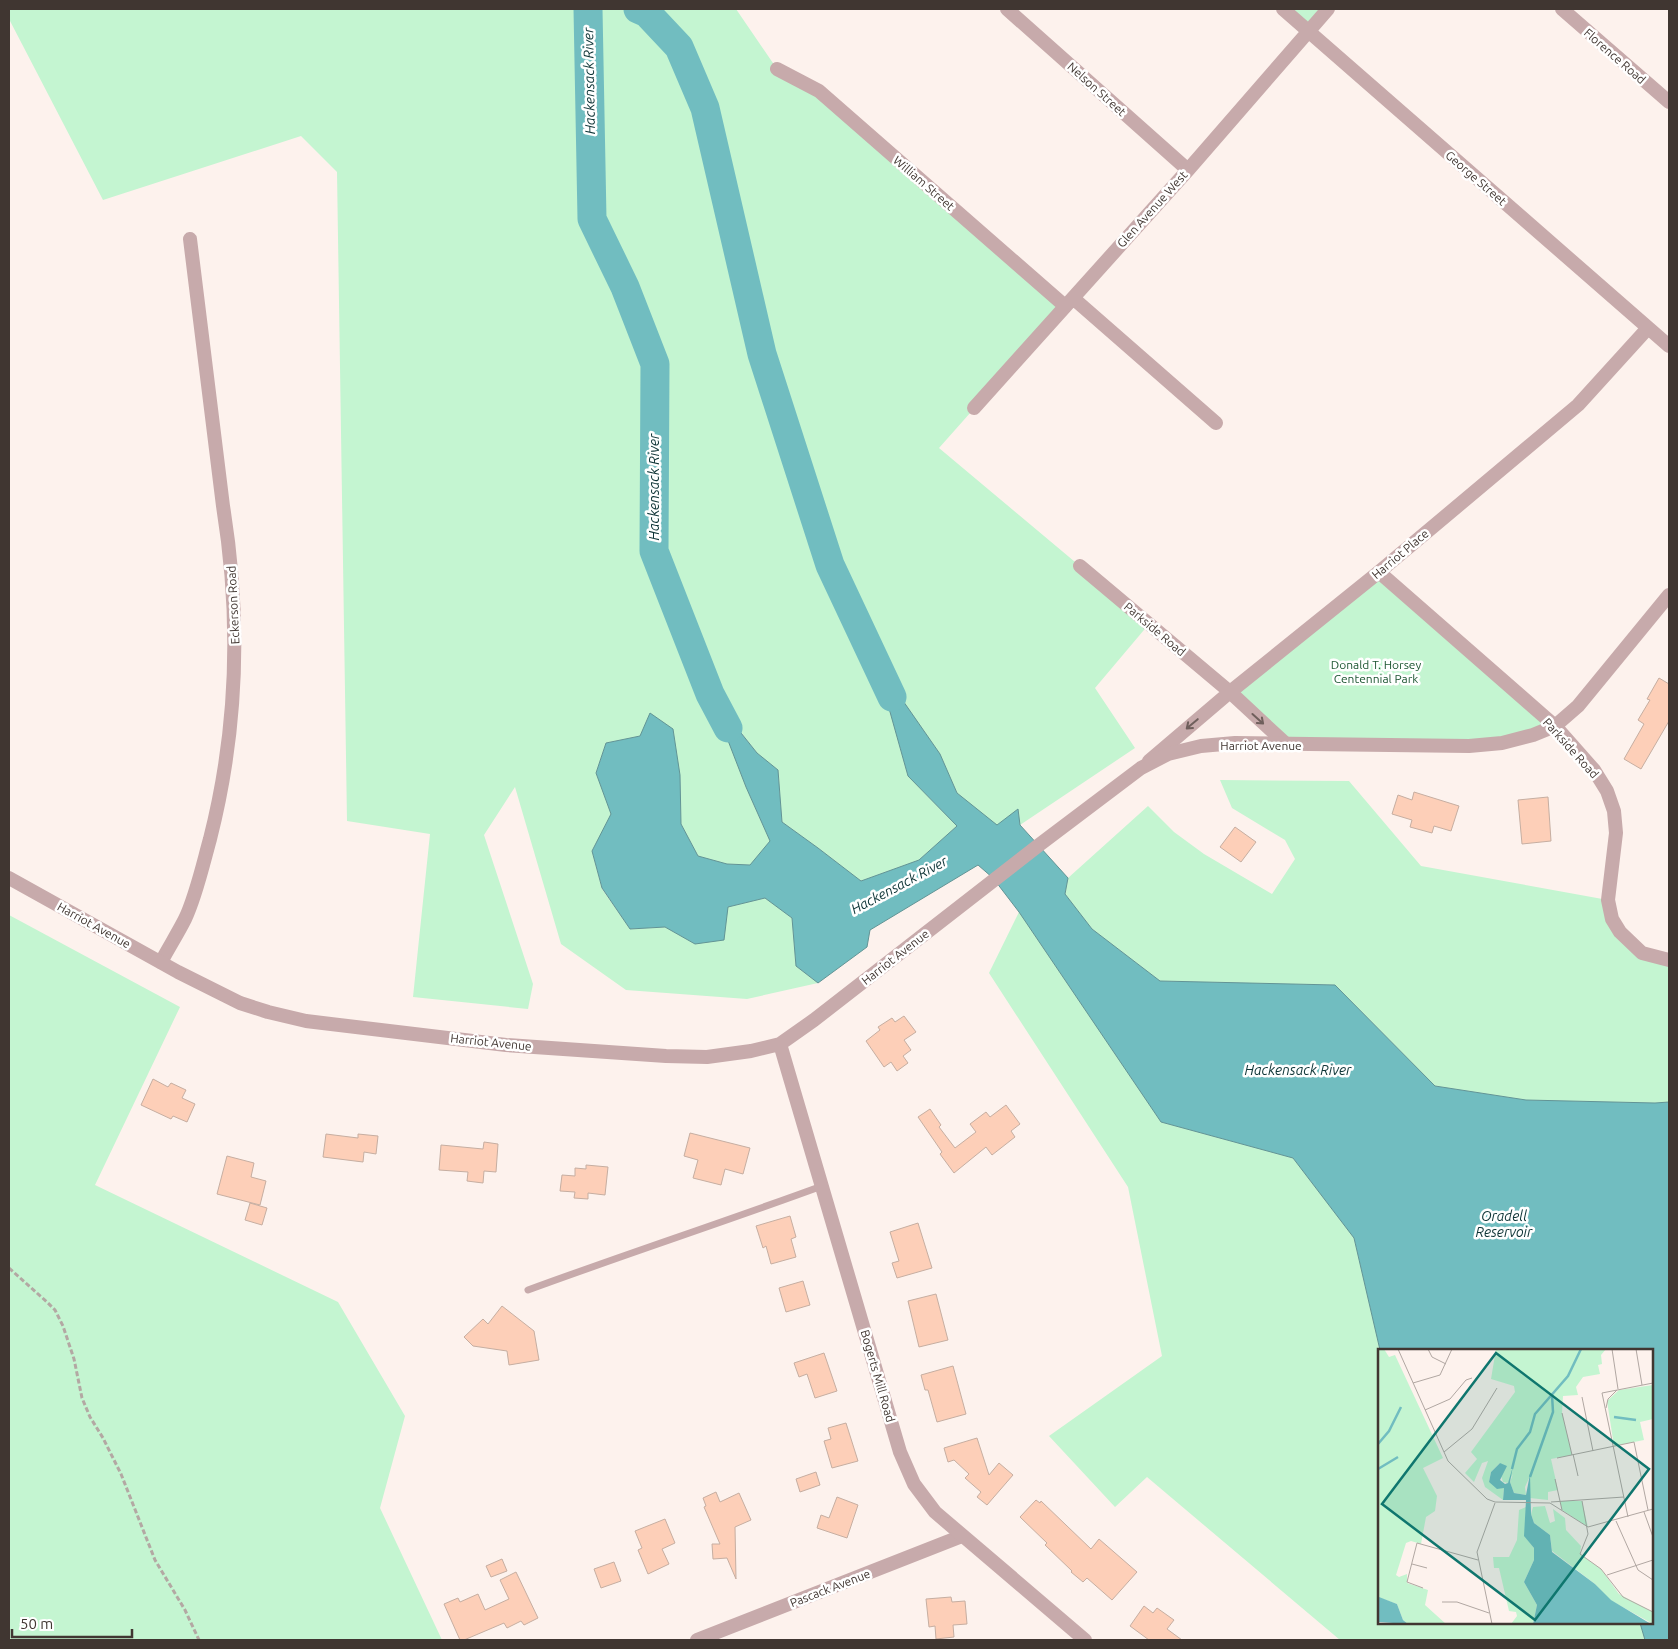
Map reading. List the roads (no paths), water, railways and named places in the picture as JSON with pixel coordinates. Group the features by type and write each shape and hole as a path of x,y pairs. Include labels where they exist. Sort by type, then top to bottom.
{"street":[{"name":"Nelson Street","path":"1007,9 1188,170"},
{"name":"George Street","path":"1283,9 1669,346"},
{"name":"Glen Avenue West","path":"974,408 1188,170 1328,9"},
{"name":"Florence Road","path":"1562,9 1669,102"},
{"name":"William Street","path":"777,69 819,91 1216,423"},
{"name":"Eckerson Road","path":"161,962 186,917 203,866 216,813 232,715 235,652 234,598 229,544 222,506 190,239"},
{"name":"Harriot Place","path":"1141,768 1230,692 1379,572 1578,405 1648,328"},
{"name":"Parkside Road","path":"1080,566 1230,692 1287,745"},
{"name":"Parkside Road","path":"1379,572 1555,726 1594,770 1607,791 1614,811 1616,833 1608,900 1612,919 1620,932 1642,953 1669,960"},
{"name":"Harriot Avenue","path":"9,878 161,962 240,1003 268,1012 328,1024 506,1044 666,1056 708,1057 752,1051 780,1044 814,1020 1039,844 1141,768 1168,754 1201,746 1235,743 1469,746 1502,743 1533,735 1555,726 1578,706 1669,595"},
{"name":"Bogerts Mill Road","path":"780,1044 900,1452 914,1484 935,1512 1085,1640"},
{"name":"Pascack Avenue","path":"697,1640 962,1536"}],"lane":[{"path":"528,1290 822,1186"}],"water":[{"name":"Oradell Reservoir","path":"876,662 940,754 957,793 997,825 1018,809 1020,825 1068,878 1065,894 1092,929 1160,981 1335,985 1435,1086 1526,1100 1669,1102 1669,1640 1645,1640 1640,1624 1653,1624 1653,1349 1380,1349 1354,1238 1293,1158 1161,1122 1019,912 993,878 978,865 870,930 867,947 818,983 796,966 792,918 765,898 728,907 724,940 695,944 665,927 630,929 602,888 592,851 611,814 596,773 606,743 640,736 650,713 673,729 680,775 681,824 698,856 727,864 750,865 770,841 746,787 710,694 757,753 778,770 782,822 861,881 919,860 957,826 908,776"}],"waterway":[{"name":"Hackensack River","path":"588,9 592,219 625,287 655,364 654,551 710,694 728,728"},
{"path":"638,9 647,13 679,47 705,108 762,354 830,565 892,697"}],"park label":[{"name":"Donald T. Horsey Centennial Park","path":"1376,671"}]}
